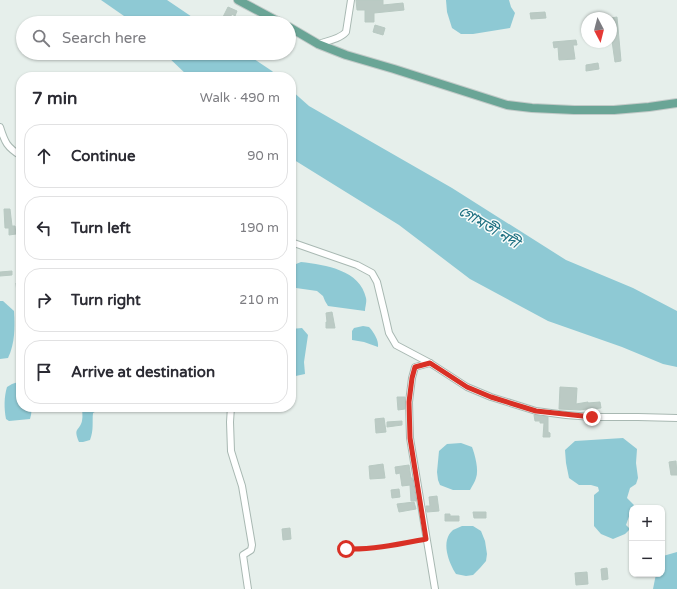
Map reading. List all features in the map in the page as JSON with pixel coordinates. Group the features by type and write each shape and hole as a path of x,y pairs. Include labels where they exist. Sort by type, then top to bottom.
{"main road":[{"path":"238,0 268,16"},
{"path":"296,31 318,44 346,55 507,105 574,110 614,110 677,103"}],"street":[{"path":"318,44 344,35 346,32 351,0"},
{"path":"0,127 4,139 10,148 16,152"},
{"path":"296,244 357,265 372,273 377,282 389,332 396,345 430,363 467,387 491,397 536,411 592,417 677,418"},
{"path":"412,354 415,367 409,402 410,438 434,589"},
{"path":"415,367 430,363"},
{"path":"231,412 231,451 242,486 252,545 251,550 243,555 248,589"}],"path":[{"path":"342,545 346,549 359,549 388,546 426,539"}],"water":[{"path":"101,0 167,0 191,16 124,16"},
{"path":"446,0 509,0 515,13 510,28 473,34 461,34 452,28 447,12"},
{"path":"171,60 256,60 273,72 184,72"},
{"name":"গোমতী নদী","path":"296,94 309,106 452,188 566,260 633,288 677,311 677,367 663,364 622,347 548,321 470,279 399,225 296,161"},
{"path":"301,262 331,267 349,275 357,281 363,289 366,300 365,311 328,306 323,296 317,291 296,288 296,264"},
{"path":"0,301 3,301 14,311 14,335 8,358 0,359"},
{"path":"363,326 369,327 373,331 377,339 378,347 352,340 352,331 354,328"},
{"path":"302,328 308,335 304,362 305,374 296,376 296,329"},
{"path":"16,383 16,412 31,412 30,419 9,421 6,419 6,391 7,387"},
{"path":"82,412 95,412 93,413 90,440 79,442 77,430 82,421"},
{"path":"623,438 637,449 636,463 638,478 636,484 630,488 627,498 634,505 629,505 629,516 626,525 629,530 625,534 613,539 601,534 594,526 594,495 599,491 598,487 591,485 579,485 569,478 565,450 575,441"},
{"path":"461,443 472,447 476,462 477,475 470,490 453,490 440,485 438,480 437,472 439,451 447,444"},
{"path":"462,526 473,526 481,531 485,541 487,554 486,561 473,575 466,576 456,574 447,552 446,546 449,535 453,530"},
{"path":"677,552 677,589 653,589 655,577 665,577 665,555"}],"building":[{"path":"356,0 383,0 383,5 403,3 404,10 374,13 374,22 365,22 365,10 357,10"},
{"path":"228,7 237,11 235,16 232,14 231,16 224,16"},
{"path":"545,12 546,18 531,19 530,13"},
{"path":"617,17 621,61 615,62 613,48 617,48"},
{"path":"375,25 385,28 383,35 373,32"},
{"path":"576,40 577,45 573,45 575,59 559,60 558,47 554,48 553,42"},
{"path":"598,63 599,69 586,71 586,65"},
{"path":"4,209 10,209 12,226 15,226 16,234 9,235 9,228 5,228"},
{"path":"12,271 12,275 0,276 0,272"},
{"path":"332,312 335,328 326,328 326,313"},
{"path":"560,387 577,388 576,404 600,402 601,408 580,410 559,409"},
{"path":"397,397 405,397 405,409 398,410"},
{"path":"534,415 548,417 548,432 550,433 550,437 543,437 544,423 535,421"},
{"path":"384,418 386,432 376,433 375,419"},
{"path":"402,421 402,425 387,427 387,422"},
{"path":"676,461 677,475 671,475 669,462"},
{"path":"383,464 385,478 370,479 369,466"},
{"path":"409,465 416,501 411,501 410,485 402,486 400,473 396,474 395,467"},
{"path":"399,489 400,497 392,498 391,490"},
{"path":"437,496 439,511 427,512 426,506 430,506 429,497"},
{"path":"414,502 416,509 399,512 397,504"},
{"path":"473,512 486,512 486,518 474,518"},
{"path":"445,514 450,514 450,516 459,516 459,521 445,521"},
{"path":"290,528 291,539 283,540 282,529"},
{"path":"607,568 608,579 602,580 601,569"},
{"path":"587,572 588,584 576,585 575,573"}],"route":[{"path":"346,549 388,546 426,539 410,438 409,402 415,367 430,363 467,387 523,408 566,415 592,417"}]}
